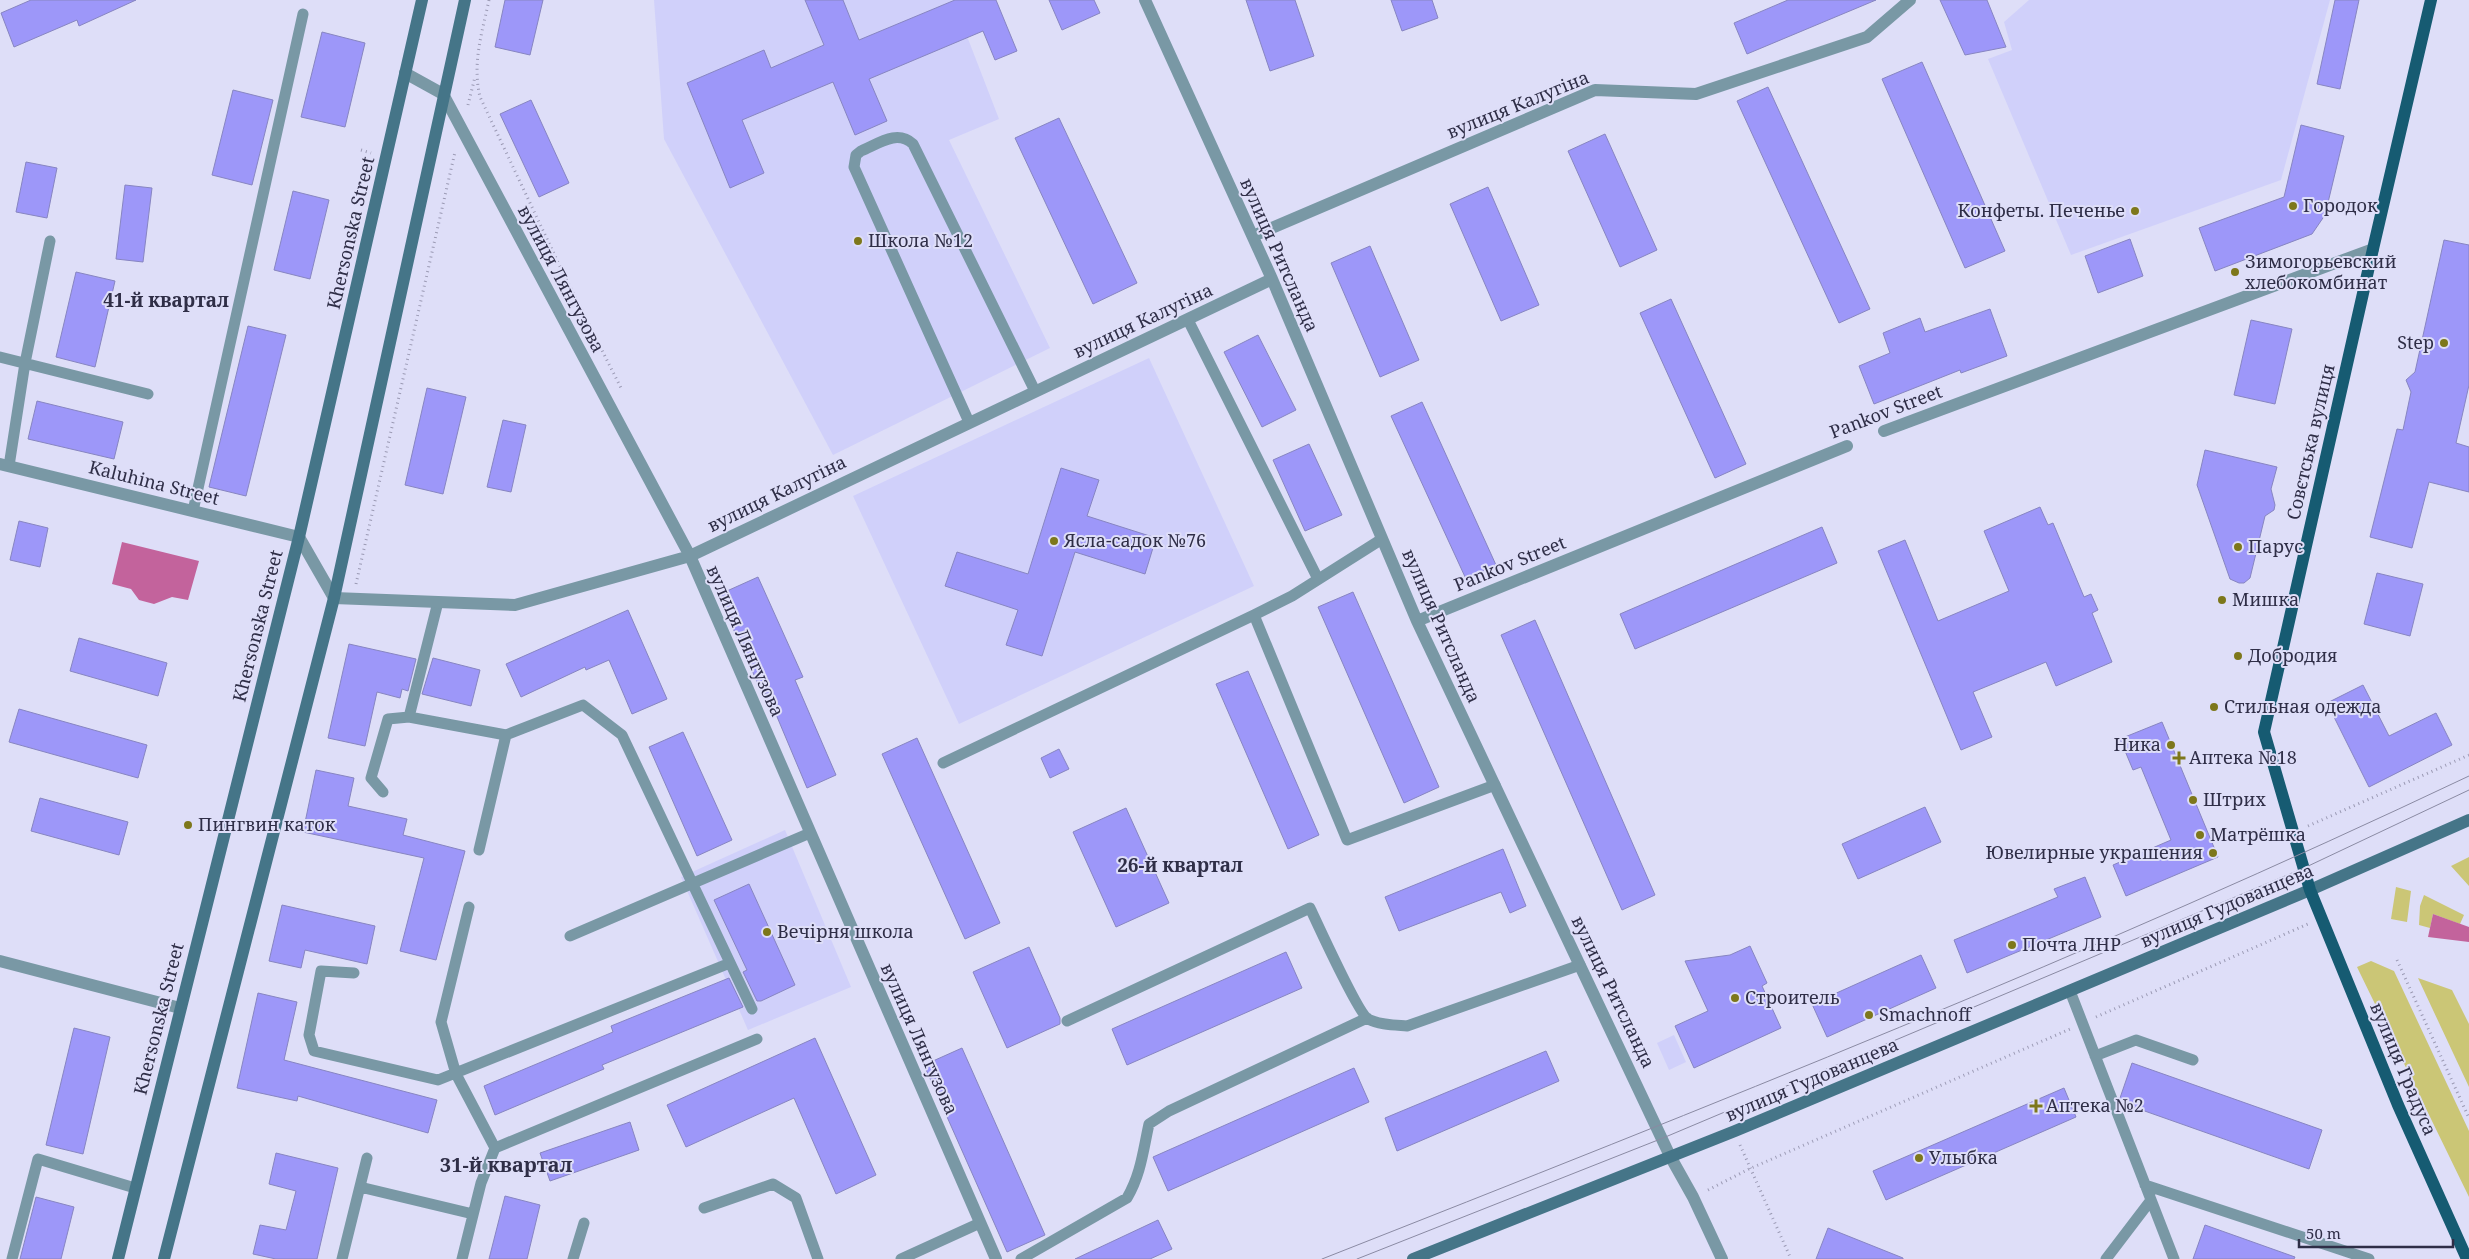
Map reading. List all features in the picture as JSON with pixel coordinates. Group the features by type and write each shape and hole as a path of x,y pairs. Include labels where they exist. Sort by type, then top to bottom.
{"main road":[{"name":"Совєтська вулиця","path":"2310,890 2264,732 2431,0"},
{"name":"вулиця Градуса","path":"2310,890 2398,1105 2467,1259"}],"street":[{"name":"Khersonska Street","path":"118,1259 299,537 422,0"},
{"path":"164,1259 334,598 465,0"},
{"name":"вулиця Ритсланда","path":"1145,0 1272,279 1417,621 1670,1156 1693,1197 1722,1259"},
{"name":"вулиця Калугіна","path":"1253,236 1595,90 1696,94 1867,37 1910,0"},
{"path":"405,73 443,94"},
{"name":"вулиця Лянгузова","path":"443,94 690,556 996,1259"},
{"name":"Pankov Street","path":"1884,431 2373,249"},
{"name":"вулиця Калугіна","path":"334,598 515,605 690,556 1272,279"},
{"name":"Pankov Street","path":"1417,621 1847,446"},
{"name":"Kaluhina Street","path":"4,465 299,537"},
{"path":"299,537 334,598"},
{"name":"вулиця Гудованцева","path":"1413,1259 1735,1131 2310,890 2469,820"},
{"path":"0,961 180,1008"}],"lane":[{"path":"193,511 303,14"},
{"path":"969,422 854,167 856,155 861,151 898,136 907,139 913,144 1035,391"},
{"path":"4,465 50,241"},
{"path":"1188,320 1318,579"},
{"path":"0,357 148,394"},
{"path":"944,763 1254,615 1318,579 1382,539"},
{"path":"410,717 438,602"},
{"path":"1254,615 1347,840 1495,785"},
{"path":"383,792 371,778 388,719 410,717 506,735 583,705 622,735 752,1009"},
{"path":"478,850 506,735"},
{"path":"570,936 810,833"},
{"path":"469,907 441,1022 456,1074 495,1148"},
{"path":"1068,1021 1310,908 1353,995 1367,1018 1382,1024 1407,1026 1580,965"},
{"path":"354,973 321,971 309,1035 314,1051 438,1080 730,962"},
{"path":"2070,991 2174,1259"},
{"path":"1021,1259 1127,1198 1136,1182 1143,1161 1149,1124 1169,1111 1367,1018"},
{"path":"462,1259 481,1183 495,1148 757,1038"},
{"path":"2095,1056 2136,1040 2193,1060"},
{"path":"342,1259 367,1158"},
{"path":"12,1259 38,1159 135,1188"},
{"path":"704,1208 773,1184 796,1198 818,1259"},
{"path":"2145,1185 2370,1259"},
{"path":"360,1187 473,1214"},
{"path":"2106,1259 2151,1200"},
{"path":"572,1259 584,1223"},
{"path":"901,1259 980,1223"}],"path":[{"path":"489,0 478,49 475,76 480,97 564,275 622,390"},
{"path":"361,150 386,156"},
{"path":"353,599 450,172 427,167"},
{"path":"2294,833 2469,755"},
{"path":"1693,1197 1749,1168 2309,924 2313,933"},
{"path":"2397,960 2469,1118"},
{"path":"1735,1131 1749,1168 1791,1259"}],"shaded area":[{"name":"Школа №12","path":"654,0 953,0 999,119 949,140 1050,348 833,455 664,139"},
{"path":"2029,0 2330,0 2281,180 2071,255 1988,59 2012,50 2004,22"},
{"name":"Ясла-садок №76","path":"1149,358 1254,586 959,724 853,496"},
{"path":"122,542 199,561 188,600 172,597 154,604 139,600 131,589 112,584"},
{"name":"Вечірня школа","path":"785,830 851,987 748,1030 681,877"},
{"path":"2469,857 2469,886 2451,866"},
{"path":"2396,887 2411,891 2407,922 2391,919"},
{"path":"2424,895 2464,915 2460,924 2433,914 2430,928 2419,925 2420,906"},
{"path":"2433,914 2469,927 2469,942 2428,937"},
{"path":"2371,961 2394,971 2469,1131 2469,1197 2357,967"},
{"path":"2418,978 2452,990 2469,1024 2469,1087"},
{"path":"1674,1035 1686,1062 1669,1070 1657,1043"}],"building":[{"path":"31,0 136,0 79,26 77,20 14,47 1,13"},
{"path":"505,0 543,0 530,55 495,47"},
{"path":"805,0 843,0 859,40 955,0 996,0 1017,51 995,60 983,31 869,79 887,121 855,135 833,82 742,120 764,173 730,188 687,83 764,50 771,68 824,45"},
{"path":"1049,0 1094,0 1100,13 1062,30"},
{"path":"1246,0 1295,0 1314,56 1270,71"},
{"path":"1391,0 1432,0 1438,18 1402,31"},
{"path":"1788,0 1876,0 1747,54 1734,23"},
{"path":"1940,0 1987,0 2006,47 1965,55"},
{"path":"2335,0 2359,0 2340,89 2317,84"},
{"path":"322,32 365,43 345,127 301,117"},
{"path":"1922,62 2005,251 1965,268 1882,79"},
{"path":"1768,87 1870,309 1839,323 1737,101"},
{"path":"233,90 273,100 252,185 212,175"},
{"path":"531,100 569,183 539,197 500,114"},
{"path":"1059,118 1137,283 1093,304 1015,138"},
{"name":"Городок","path":"2301,125 2344,136 2325,215 2312,234 2215,271 2199,228 2284,197"},
{"path":"1605,134 1657,250 1620,267 1568,151"},
{"path":"26,162 57,168 47,218 16,212"},
{"path":"125,185 152,188 143,262 116,259"},
{"path":"1488,187 1539,305 1501,321 1450,204"},
{"path":"293,191 329,200 310,279 274,270"},
{"path":"2130,239 2143,276 2098,293 2085,256"},
{"path":"2444,240 2469,245 2469,385 2456,443 2469,447 2469,492 2429,482 2412,548 2370,537 2397,429 2403,430 2411,392 2406,380 2415,372"},
{"path":"1370,246 1419,360 1380,377 1331,263"},
{"path":"76,272 115,281 95,367 56,357"},
{"path":"1671,299 1746,464 1715,478 1640,313"},
{"path":"1990,309 2007,356 1961,373 1960,370 1874,404 1859,366 1890,353 1883,333 1920,318 1925,332"},
{"path":"2251,320 2292,329 2275,404 2234,395"},
{"path":"248,326 286,335 246,496 209,487"},
{"path":"1258,335 1296,410 1262,427 1224,352"},
{"path":"427,388 466,397 443,494 405,485"},
{"path":"37,401 123,422 114,459 28,439"},
{"path":"1422,402 1496,565 1466,579 1391,416"},
{"path":"503,420 526,425 511,492 487,487"},
{"path":"1309,444 1342,515 1305,531 1273,460"},
{"name":"Парус","path":"2205,450 2277,467 2271,489 2275,505 2274,510 2265,516 2250,578 2244,583 2230,579 2197,485"},
{"path":"1061,468 1099,480 1087,516 1156,538 1145,574 1075,552 1042,656 1006,645 1018,610 945,586 957,552 1028,574"},
{"path":"2040,507 2048,525 2053,523 2084,597 2091,594 2098,610 2092,613 2112,662 2056,686 2046,662 1973,692 1992,737 1961,750 1878,551 1905,540 1938,621 2009,591 1984,531"},
{"path":"19,521 48,528 40,567 10,560"},
{"path":"1822,527 1837,563 1635,649 1620,614"},
{"path":"2377,573 2423,584 2410,636 2364,624"},
{"path":"758,577 803,677 795,680 836,775 807,788 767,693 763,695 718,595"},
{"path":"1353,592 1439,787 1404,803 1318,607"},
{"path":"628,610 667,699 632,714 609,660 586,670 585,667 521,697 506,664"},
{"path":"1535,620 1655,895 1622,910 1501,635"},
{"path":"79,638 167,663 158,696 70,671"},
{"path":"349,644 416,659 408,691 402,689 400,698 377,692 365,746 328,738"},
{"path":"433,658 480,670 471,706 422,694"},
{"path":"1248,671 1319,835 1288,849 1216,684"},
{"path":"2363,685 2389,736 2436,713 2452,745 2369,787 2327,703"},
{"path":"19,709 147,745 138,778 9,742"},
{"path":"2162,722 2218,857 2126,896 2113,865 2171,840 2141,767 2133,770 2120,739"},
{"path":"683,732 732,840 697,856 649,747"},
{"path":"917,738 1000,923 965,939 882,754"},
{"path":"1059,749 1069,769 1050,778 1041,758"},
{"path":"316,770 354,778 348,806 407,819 403,835 465,851 436,960 400,951 424,858 303,832"},
{"path":"40,798 128,822 119,855 31,831"},
{"path":"1925,807 1941,842 1858,879 1842,844"},
{"path":"1126,808 1169,903 1116,927 1073,832"},
{"path":"1503,849 1526,906 1510,913 1501,892 1399,931 1385,897"},
{"path":"2085,877 2101,917 1967,973 1954,940 2058,897 2054,889"},
{"path":"749,884 795,985 761,1001 757,1001 743,972 747,970 714,900"},
{"path":"282,905 375,926 367,964 305,950 301,968 269,961"},
{"name":"Строитель","path":"1750,946 1767,983 1762,986 1781,1028 1694,1068 1675,1026 1708,1011 1685,961 1730,955"},
{"path":"1029,947 1060,1018 1060,1024 1007,1048 973,972"},
{"path":"1286,952 1302,988 1127,1065 1112,1029"},
{"path":"1921,955 1936,988 1827,1037 1812,1004"},
{"path":"729,978 743,1007 602,1065 604,1069 495,1115 484,1086 613,1032 611,1026"},
{"path":"258,993 297,1002 284,1060 437,1100 428,1133 298,1096 297,1101 237,1088"},
{"path":"74,1028 110,1037 83,1154 46,1145"},
{"path":"815,1038 876,1175 836,1194 794,1098 686,1147 667,1105"},
{"path":"962,1048 1045,1235 1007,1252 924,1065"},
{"path":"1546,1051 1559,1081 1397,1151 1385,1118"},
{"path":"2132,1063 2322,1130 2309,1169 2122,1103 2120,1098"},
{"path":"1354,1068 1369,1102 1168,1191 1153,1157"},
{"path":"2064,1088 2076,1117 1886,1200 1873,1171"},
{"path":"630,1122 639,1150 550,1181 540,1153"},
{"path":"276,1153 338,1168 317,1259 276,1259 253,1254 260,1225 286,1230 296,1191 269,1184"},
{"path":"505,1196 540,1205 527,1259 489,1259"},
{"path":"36,1197 74,1207 61,1259 20,1259"},
{"path":"1158,1220 1172,1249 1150,1259 1075,1259"},
{"path":"2205,1225 2295,1257 2294,1259 2193,1259"},
{"path":"1828,1228 1903,1258 1903,1259 1816,1259"}],"tram line":[{"path":"1322,1259 1756,1086 2043,967 2328,842 2469,776"},
{"path":"1357,1259 1663,1138 2304,868 2469,790"}],"place":[{"name":"Городок","path":"2293,206"},
{"name":"Конфеты. Печенье","path":"2135,211"},
{"name":"Школа №12","path":"858,241"},
{"name":"Зимогорьевский хлебокомбинат","path":"2235,272"},
{"name":"Step","path":"2444,343"},
{"name":"Ясла-садок №76","path":"1054,541"},
{"name":"Парус","path":"2238,547"},
{"name":"Мишка","path":"2222,600"},
{"name":"Добродия","path":"2238,656"},
{"name":"Стильная одежда","path":"2214,707"},
{"name":"Ника","path":"2171,745"},
{"name":"Аптека №18","path":"2179,758"},
{"name":"Штрих","path":"2193,800"},
{"name":"Пингвин каток","path":"188,825"},
{"name":"Матрёшка","path":"2200,835"},
{"name":"Ювелирные украшения","path":"2213,853"},
{"name":"Вечірня школа","path":"767,932"},
{"name":"Почта ЛНР","path":"2012,945"},
{"name":"Строитель","path":"1735,998"},
{"name":"Smachnoff","path":"1869,1015"},
{"name":"Аптека №2","path":"2036,1106"},
{"name":"Улыбка","path":"1919,1158"}],"district":[{"name":"41-й квартал","path":"166,300"},
{"name":"26-й квартал","path":"1180,865"},
{"name":"31-й квартал","path":"506,1165"}]}
